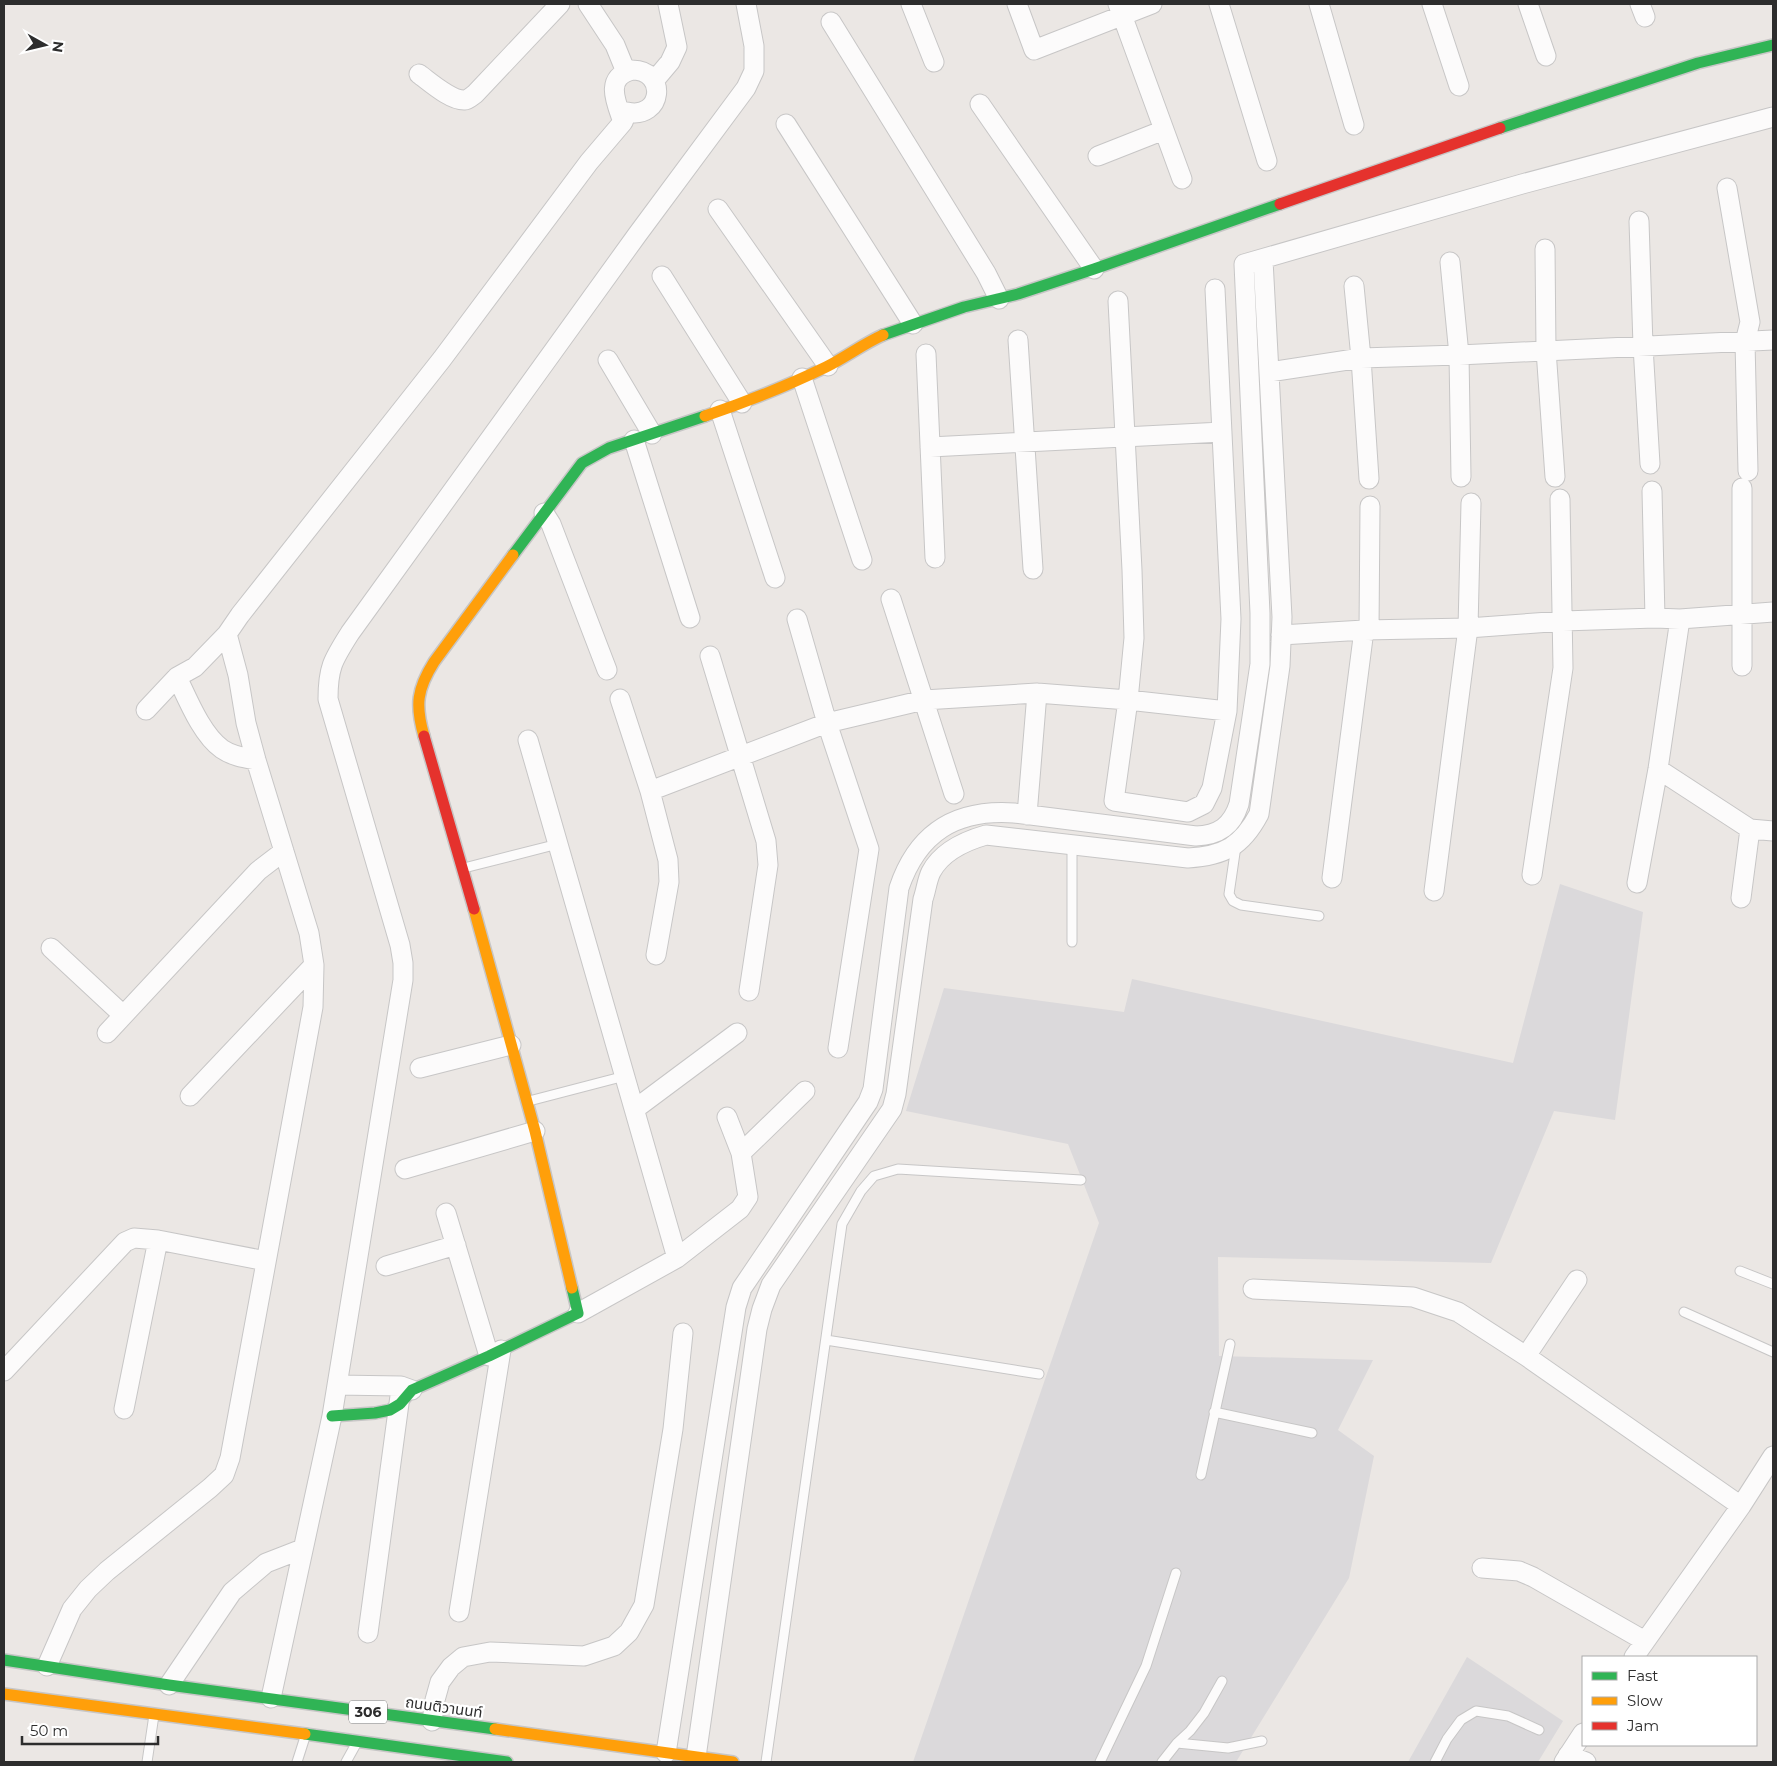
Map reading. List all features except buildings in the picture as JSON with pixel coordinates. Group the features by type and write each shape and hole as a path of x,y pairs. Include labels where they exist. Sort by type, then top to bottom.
{"street":[{"path":"419,74 456,99 466,100 476,94 560,4"},
{"path":"588,4 615,45 626,72"},
{"path":"654,81 670,62 677,47 668,4"},
{"path":"271,1698 332,1416 403,980 400,945 328,699 328,678 334,658 350,633 637,235 746,88 754,70 754,46 746,4"},
{"path":"911,4 934,62"},
{"path":"1017,4 1034,50 1120,9 1152,4"},
{"path":"1219,4 1266,161"},
{"path":"1319,4 1354,125"},
{"path":"1432,4 1460,86"},
{"path":"1528,4 1546,56"},
{"path":"1120,9 1182,179"},
{"path":"831,22 986,273 999,299"},
{"path":"578,1313 535,1131 463,868 422,730 418,710 424,678 434,662 582,463 609,448 742,403 802,378 828,366 871,340 913,324 964,307 1018,294 1094,269 1441,148 1698,63 1773,45"},
{"path":"146,710 177,677 195,667 227,634 442,359 589,162 623,122 627,112 642,113 654,103 657,88 654,81 645,72 632,70 626,72 619,77 615,85 614,93 623,122"},
{"path":"980,104 1094,269"},
{"path":"666,1753 736,1307 742,1288 868,1102 873,1089 900,888 905,870 915,854 929,838 942,828 956,820 982,813 998,812 1027,815 1196,836 1206,836 1217,832 1234,818 1238,804 1260,664 1260,614 1244,264 1522,184 1773,117"},
{"path":"786,124 913,324"},
{"path":"1098,156 1164,130"},
{"path":"1727,188 1750,322 1745,342 1742,666"},
{"path":"718,209 828,366"},
{"path":"1639,221 1642,346 1650,464"},
{"path":"1545,249 1546,350 1555,477"},
{"path":"696,1757 757,1329 762,1309 771,1284 892,1108 896,1094 923,899 931,872 946,854 965,841 986,834 1188,858 1208,857 1226,851 1236,843 1252,827 1258,814 1280,666 1282,617 1263,260"},
{"path":"1450,262 1458,355 1461,477"},
{"path":"662,276 742,403"},
{"path":"1354,286 1369,479"},
{"path":"1118,301 1134,638 1128,700 1114,800 1188,812 1204,804 1212,788 1227,711 1231,619 1216,288"},
{"path":"1018,340 1033,569"},
{"path":"1269,372 1361,358 1773,340"},
{"path":"926,354 935,558"},
{"path":"608,360 643,437 690,618"},
{"path":"802,378 862,560"},
{"path":"720,410 775,578"},
{"path":"930,447 1222,432"},
{"path":"1652,491 1655,618"},
{"path":"1532,875 1563,668 1560,499"},
{"path":"1434,891 1468,628 1471,503"},
{"path":"1332,878 1366,630 1370,506"},
{"path":"544,513 551,524 607,670"},
{"path":"891,599 954,794"},
{"path":"1281,635 1366,630 1468,628 1563,621 1680,619 1773,612"},
{"path":"1637,883 1658,769 1680,619"},
{"path":"797,620 826,723 869,849 838,1048"},
{"path":"47,1666 72,1609 88,1589 107,1571 224,1475 230,1458 313,1007 314,966 309,933 256,760 246,723 238,675 227,634"},
{"path":"710,656 766,841 768,865 749,991"},
{"path":"177,677 210,738 223,750 236,756 256,760"},
{"path":"1027,815 1037,693"},
{"path":"650,792 826,723 924,700 1037,693 1128,700 1227,711"},
{"path":"620,699 650,792 668,860 669,882 656,955"},
{"path":"528,740 677,1258"},
{"path":"1658,769 1750,829 1773,831"},
{"path":"1740,898 1750,829"},
{"path":"107,1033 258,871 284,851"},
{"path":"51,948 123,1015"},
{"path":"190,1096 314,966"},
{"path":"635,1109 737,1033"},
{"path":"420,1068 511,1045"},
{"path":"741,1153 805,1091"},
{"path":"332,1416 383,1412 404,1393 495,1353 578,1313 677,1258 740,1209 746,1202 748,1196 741,1153 727,1117"},
{"path":"405,1169 535,1131"},
{"path":"446,1213 495,1353 459,1612"},
{"path":"4,1371 125,1242 134,1238 158,1240 266,1261"},
{"path":"124,1409 158,1240"},
{"path":"386,1266 456,1245"},
{"path":"1526,1356 1577,1280"},
{"path":"1253,1289 1414,1297 1458,1312 1526,1356 1741,1506"},
{"path":"432,1721 440,1682 451,1667 463,1656 490,1652 584,1656 614,1646 629,1632 644,1605 673,1429 682,1333"},
{"path":"337,1386 404,1393"},
{"path":"368,1633 404,1393"},
{"path":"1635,1656 1741,1506 1773,1456"},
{"path":"168,1685 232,1592 266,1563 302,1549"},
{"path":"1482,1568 1519,1571 1533,1577 1645,1641"},
{"name":"ถนนติวานนท์","path":"4,1660 168,1685 733,1762"},
{"name":"306","path":"4,1694 507,1762"},
{"path":"1582,1735 1566,1759 1586,1762"}],"lane":[{"path":"1236,843 1229,894 1233,901 1240,905 1319,916"},
{"path":"463,868 558,844"},
{"path":"1072,844 1072,942"},
{"path":"527,1102 625,1076"},
{"path":"766,1762 842,1224 861,1191 874,1176 898,1169 1081,1180"},
{"path":"1740,1270 1773,1284"},
{"path":"1684,1312 1773,1352"},
{"path":"826,1340 1039,1374"},
{"path":"1201,1475 1230,1344"},
{"path":"1214,1412 1312,1433"},
{"path":"1100,1762 1146,1666 1176,1573"},
{"path":"1162,1762 1204,1713 1222,1681"},
{"path":"1435,1762 1447,1739 1461,1720 1476,1711 1508,1716 1539,1730"},
{"path":"148,1762 154,1713"},
{"path":"297,1762 306,1734"},
{"path":"1177,1743 1228,1748 1262,1741"},
{"path":"346,1762 357,1742"},
{"path":"420,1762 421,1750"}],"shaded area":[{"path":"1560,884 1643,912 1615,1120 1554,1111 1491,1263 1218,1257 1219,1356 1373,1360 1338,1430 1374,1456 1349,1578 1236,1762 913,1762 1099,1223 1068,1144 906,1111 944,988 1124,1012 1132,979 1513,1063"},
{"path":"1467,1657 1563,1721 1538,1762 1408,1762"}],"traffic: fast":[{"path":"1500,128 1698,63 1773,45"},
{"path":"883,335 964,307 1018,294 1094,269 1280,204"},
{"path":"513,555 582,463 609,448 705,416"},
{"path":"332,1416 390,1410 400,1404 412,1390 489,1356 578,1313 572,1288"},
{"path":"4,1660 169,1685 495,1729"},
{"path":"305,1734 507,1762"}],"traffic: slow":[{"path":"705,416 811,374 883,335"},
{"path":"424,736 419,715 419,698 428,672 513,555"},
{"path":"474,909 535,1131 572,1288"},
{"path":"4,1694 305,1734"},
{"path":"495,1729 733,1762"}],"traffic: jam":[{"path":"1280,204 1500,128"},
{"path":"424,736 474,909"}]}
